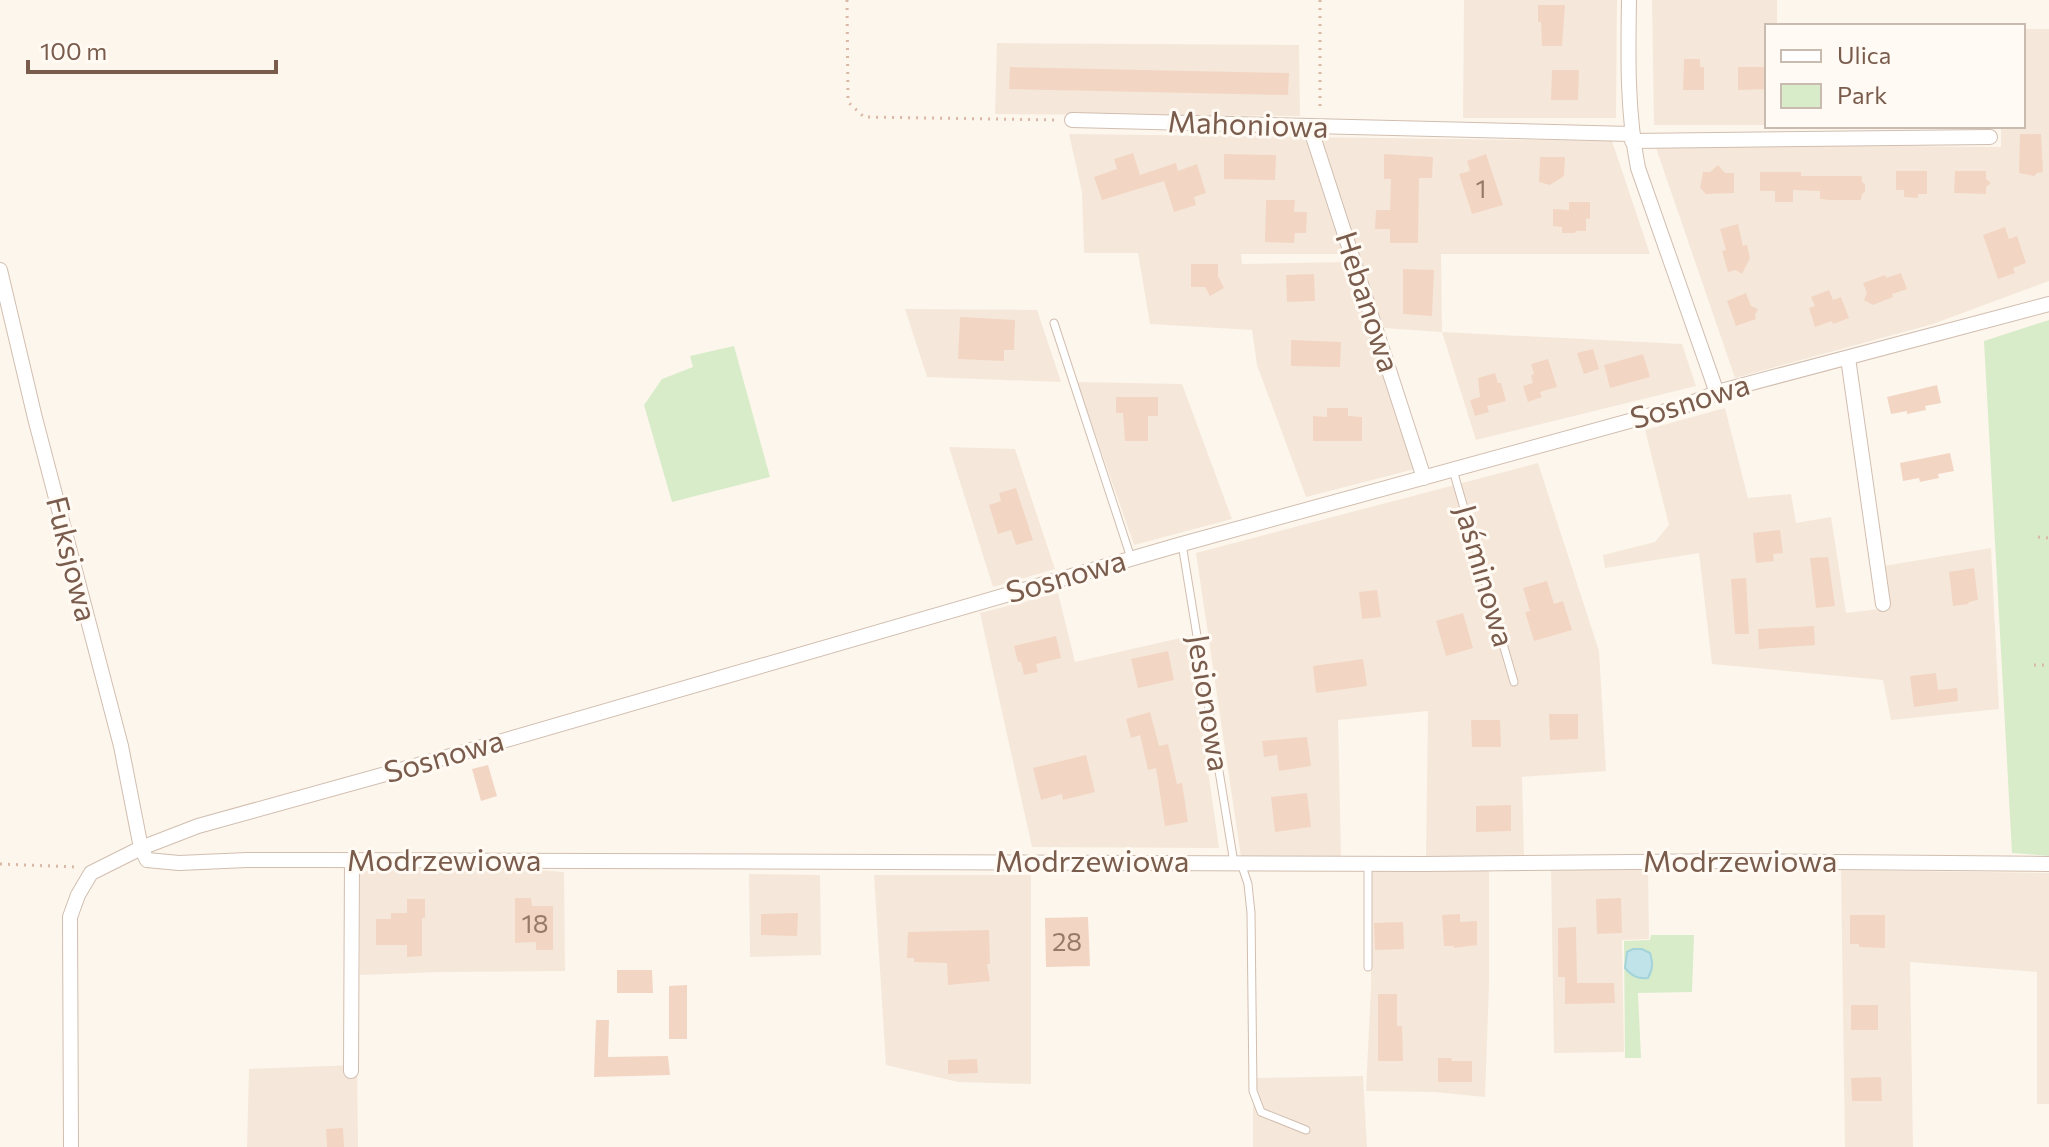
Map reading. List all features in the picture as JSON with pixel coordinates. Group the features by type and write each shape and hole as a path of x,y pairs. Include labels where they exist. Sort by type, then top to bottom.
{"street":[{"path":"1629,0 1632,137 1641,178 1717,393"},
{"name":"Mahoniowa","path":"1072,120 1632,137 1990,137"},
{"name":"Hebanowa","path":"1315,127 1424,478"},
{"name":"Fuksjowa","path":"0,270 35,418 121,746 141,848"},
{"name":"Sosnowa","path":"91,873 141,848 198,826 454,755 1131,558 1684,406 1717,393 2049,304"},
{"path":"1848,358 1883,604"},
{"name":"Modrzewiowa","path":"141,848 147,860 179,863 352,860 2049,864"},
{"path":"351,1071 352,860"},
{"path":"71,1147 70,917 91,873"}],"lane":[{"path":"1054,323 1131,558"},
{"name":"Jaśminowa","path":"1453,470 1514,682"},
{"name":"Jesionowa","path":"1182,544 1237,863 1248,884 1253,1091 1261,1112 1306,1130"},
{"path":"1368,862 1368,967"}],"path":[{"path":"847,0 848,102 864,117 1072,120"},
{"path":"1315,127 1320,0"},
{"path":"2038,537 2049,538"},
{"path":"2034,665 2049,665"},
{"path":"0,864 60,865 82,868 91,873"}],"shaded area":[{"path":"1464,0 1617,0 1616,118 1463,118"},
{"path":"1652,0 1777,0 1777,24 1765,24 1765,125 1654,125"},
{"path":"2025,29 2049,29 2049,281 1933,324 1735,378 1656,148 1794,145 2001,147 2001,128 2025,128"},
{"path":"997,43 1299,45 1300,116 995,114"},
{"path":"1069,134 1612,141 1650,254 1441,254 1442,332 1384,328 1357,254 1241,254 1242,264 1344,262 1415,469 1306,497 1257,365 1252,330 1150,324 1138,253 1084,253 1082,192"},
{"path":"905,309 1037,310 1061,382 927,377"},
{"path":"1442,332 1682,344 1696,386 1476,440"},
{"path":"1077,382 1182,384 1232,519 1134,545"},
{"path":"1725,408 1748,498 1791,494 1796,523 1831,517 1846,613 1879,609 1872,568 1991,548 1999,709 1891,720 1883,680 1712,664 1699,553 1605,568 1603,555 1655,542 1669,525 1645,430"},
{"path":"949,447 1015,449 1055,569 993,587"},
{"path":"1538,463 1599,651 1606,771 1522,777 1524,859 1426,858 1428,711 1338,720 1341,858 1241,857 1196,553"},
{"path":"1058,593 1075,662 1189,636 1219,848 1032,847 980,613"},
{"path":"498,867 564,872 565,971 360,975 360,871"},
{"path":"1648,867 1649,939 1622,940 1624,1052 1554,1053 1551,869"},
{"path":"1489,869 1485,1097 1434,1092 1366,1091 1372,870"},
{"path":"1841,870 2049,873 2049,1104 2037,1104 2037,972 1910,962 1913,1147 1845,1147"},
{"path":"749,874 820,875 821,955 750,957"},
{"path":"874,875 1031,875 1031,1084 958,1082 886,1065"},
{"path":"357,1065 358,1147 247,1147 249,1069"},
{"path":"1363,1076 1367,1147 1253,1147 1253,1078"}],"green space":[{"path":"2049,320 2049,856 2012,853 1984,341"},
{"path":"734,346 770,477 672,502 644,405 662,379 693,367 690,356"},
{"path":"1651,935 1694,935 1692,992 1638,993 1641,1058 1625,1058 1624,941 1650,940"}],"water":[{"path":"1633,949 1650,953 1652,966 1648,978 1635,976 1625,968 1627,952"}],"building":[{"path":"1538,5 1565,5 1562,46 1542,46"},
{"path":"1684,59 1700,59 1700,67 1704,67 1704,90 1683,90"},
{"path":"1010,67 1289,73 1288,95 1009,89"},
{"path":"1738,67 1765,67 1765,89 1738,90"},
{"path":"1552,70 1579,70 1578,100 1551,100"},
{"path":"2020,134 2041,134 2043,172 2034,176 2019,173"},
{"path":"1133,153 1140,175 1176,163 1178,171 1197,164 1206,193 1194,197 1196,205 1174,212 1164,181 1102,200 1094,177 1117,169 1114,159"},
{"path":"1224,154 1276,155 1275,180 1224,179"},
{"path":"1384,154 1433,157 1432,178 1419,178 1418,243 1390,243 1390,229 1375,229 1376,210 1390,210 1391,179 1384,179"},
{"path":"1486,154 1503,205 1472,214 1459,174 1470,171 1467,161"},
{"path":"1540,157 1565,157 1564,176 1550,185 1539,182"},
{"path":"1718,165 1725,173 1734,173 1734,193 1706,194 1700,188 1703,172 1710,172"},
{"path":"1896,171 1927,171 1927,194 1918,194 1918,198 1904,197 1904,190 1896,190"},
{"path":"1955,171 1986,171 1986,179 1991,183 1986,187 1986,194 1954,193"},
{"path":"1760,172 1862,176 1865,192 1861,200 1831,200 1820,199 1820,191 1793,190 1793,202 1775,202 1775,191 1760,191"},
{"path":"1266,200 1295,200 1294,212 1307,212 1306,233 1295,233 1294,243 1265,242"},
{"path":"1569,202 1590,202 1586,231 1562,233 1562,227 1553,226 1553,209 1569,210"},
{"path":"1738,224 1743,246 1747,245 1750,258 1742,274 1736,270 1728,272 1720,229"},
{"path":"2005,227 2009,239 2017,236 2026,263 2013,268 2015,273 1998,279 1983,235"},
{"path":"1191,264 1218,264 1218,276 1224,288 1210,296 1205,287 1191,287"},
{"path":"1403,269 1434,270 1432,316 1403,314"},
{"path":"1901,273 1907,289 1873,305 1864,300 1867,293 1863,283"},
{"path":"1314,274 1315,301 1287,302 1286,275"},
{"path":"1829,290 1833,300 1841,297 1849,318 1815,327 1809,308 1815,306 1811,297"},
{"path":"1746,293 1751,306 1758,309 1756,319 1736,326 1727,301"},
{"path":"960,317 1015,320 1014,350 1004,350 1004,361 958,359"},
{"path":"1291,340 1341,342 1340,367 1291,366"},
{"path":"1593,349 1599,369 1584,374 1577,353"},
{"path":"1643,354 1650,377 1610,388 1604,365"},
{"path":"1548,359 1557,387 1540,392 1542,397 1528,402 1523,386 1533,383 1531,364"},
{"path":"1495,373 1506,401 1487,406 1489,412 1475,416 1470,400 1480,397 1478,378"},
{"path":"1937,385 1941,403 1925,406 1926,410 1891,414 1887,397"},
{"path":"1116,397 1158,397 1158,416 1148,416 1148,441 1125,441 1123,413 1116,413"},
{"path":"1327,408 1348,408 1348,416 1362,417 1362,441 1313,441 1313,416 1327,417"},
{"path":"1950,453 1954,471 1920,482 1919,478 1903,481 1900,463"},
{"path":"1016,488 1033,540 1016,545 1011,530 998,534 989,505 1001,501 999,493"},
{"path":"1780,530 1783,553 1773,554 1774,561 1756,563 1753,533"},
{"path":"1828,557 1835,606 1816,608 1810,558"},
{"path":"1974,568 1978,600 1953,606 1949,572"},
{"path":"1746,578 1749,634 1735,634 1731,579"},
{"path":"1547,581 1554,604 1563,601 1572,630 1534,641 1525,612 1530,611 1523,588"},
{"path":"1377,590 1381,617 1362,619 1359,592"},
{"path":"1463,613 1473,648 1446,656 1436,621"},
{"path":"1814,626 1815,645 1759,649 1758,629"},
{"path":"1056,636 1061,658 1036,664 1038,672 1024,675 1014,646"},
{"path":"1168,651 1174,680 1138,688 1131,659"},
{"path":"1363,659 1367,686 1316,693 1313,666"},
{"path":"1936,673 1938,690 1957,688 1958,701 1914,707 1910,676"},
{"path":"1150,712 1159,746 1168,744 1177,784 1182,783 1188,822 1165,826 1156,768 1148,770 1140,735 1131,738 1126,719"},
{"path":"1549,714 1578,714 1578,739 1550,740"},
{"path":"1471,720 1500,720 1501,747 1472,747"},
{"path":"1307,737 1311,766 1279,771 1277,755 1264,757 1262,741"},
{"path":"1086,755 1095,792 1063,800 1062,794 1041,800 1033,768"},
{"path":"488,765 497,796 481,801 472,769"},
{"path":"1307,793 1311,827 1275,832 1271,797"},
{"path":"1511,805 1511,831 1476,832 1476,806"},
{"path":"515,898 531,898 532,906 553,906 553,950 536,950 536,942 515,943"},
{"path":"1621,898 1622,933 1597,934 1596,899"},
{"path":"407,899 425,899 422,956 407,957 407,945 376,945 376,919 391,919 391,913 407,913"},
{"path":"798,913 797,936 761,935 761,914"},
{"path":"1460,914 1460,922 1477,921 1477,945 1444,946 1442,915"},
{"path":"1850,915 1885,915 1885,948 1850,944"},
{"path":"1088,917 1090,966 1046,967 1045,918"},
{"path":"1403,922 1404,949 1375,950 1374,923"},
{"path":"1576,927 1577,983 1614,983 1615,1003 1565,1004 1565,977 1558,977 1558,928"},
{"path":"989,930 990,964 987,964 990,981 948,985 947,963 914,962 914,958 907,958 908,932"},
{"path":"617,970 652,970 653,993 617,993"},
{"path":"687,985 687,1039 669,1039 669,986"},
{"path":"1378,994 1397,994 1397,1026 1402,1026 1403,1061 1378,1061"},
{"path":"1851,1005 1878,1005 1878,1030 1851,1030"},
{"path":"596,1020 609,1020 608,1057 668,1056 670,1075 594,1077"},
{"path":"1438,1058 1472,1061 1472,1082 1438,1082"},
{"path":"977,1059 978,1073 948,1074 948,1060"},
{"path":"1881,1077 1882,1101 1852,1101 1851,1078"},
{"path":"343,1128 344,1147 327,1147 326,1129"}]}
